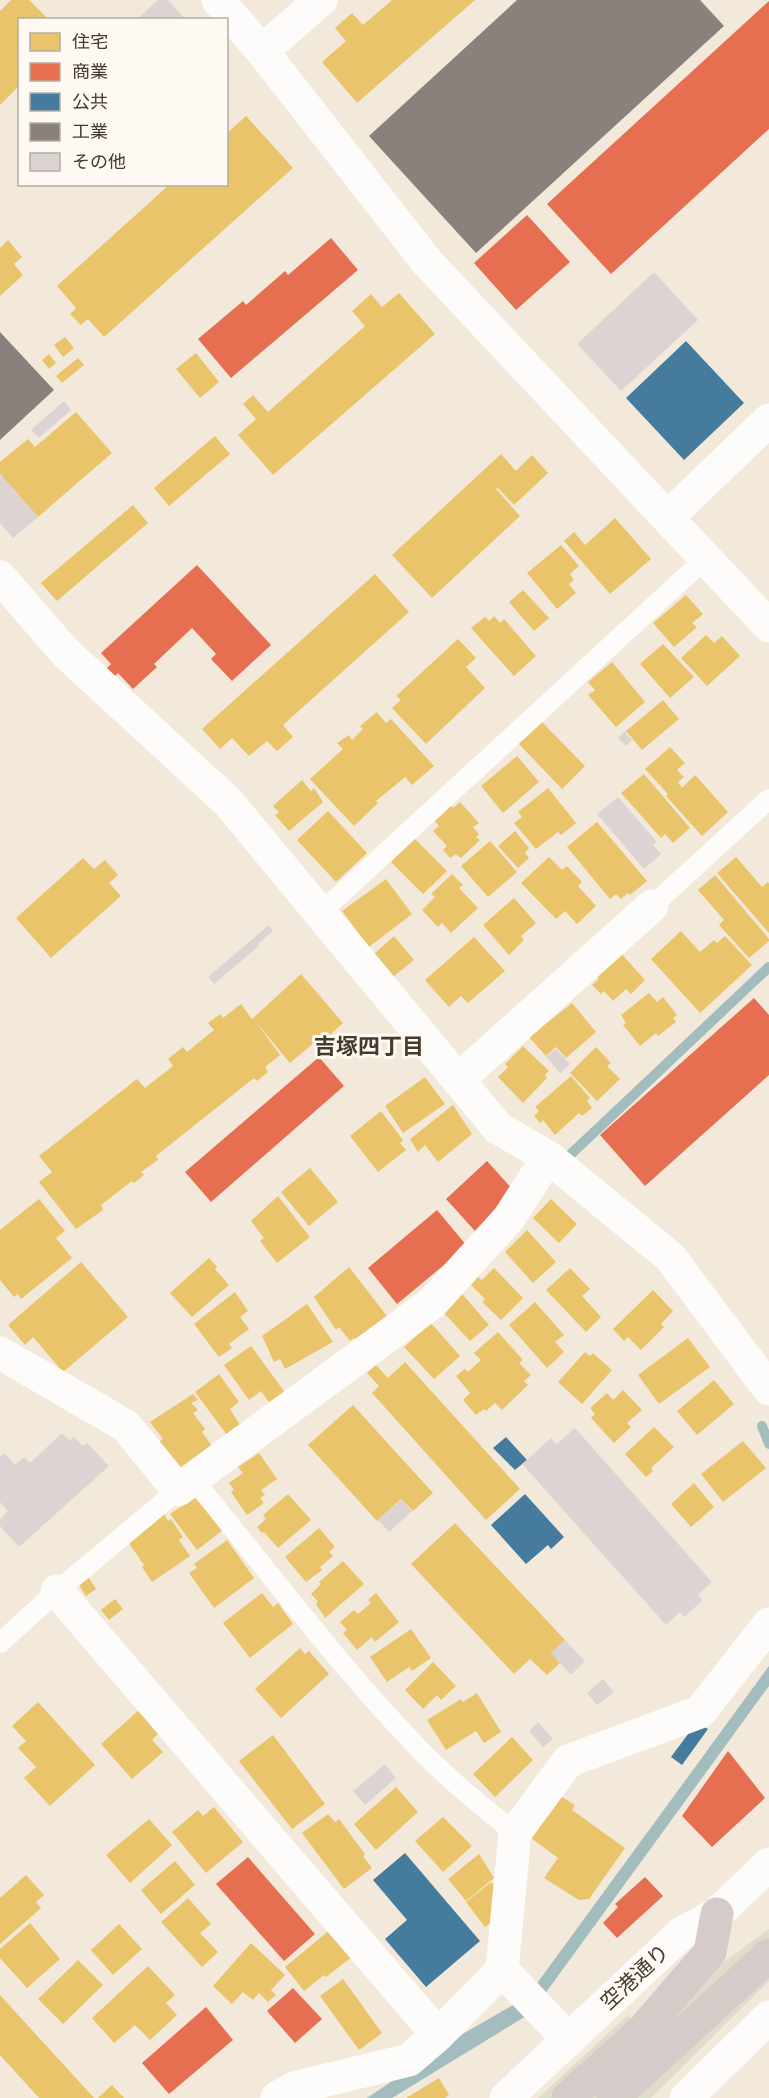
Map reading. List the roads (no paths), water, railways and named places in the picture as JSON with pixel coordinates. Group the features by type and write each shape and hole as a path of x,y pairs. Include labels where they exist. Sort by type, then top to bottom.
{"highway":[{"path":"568,2098 643,2030 710,1952 717,1914"},
{"path":"612,2098 769,1954"}],"street":[{"path":"218,0 262,51 427,262 769,626"},
{"path":"262,51 321,0"},
{"path":"668,517 769,420"},
{"path":"0,577 66,653 228,802 498,1128 548,1158 670,1257 769,1389"},
{"path":"459,1079 652,906"},
{"path":"0,1353 126,1426 186,1484 432,1303 509,1218 548,1158"},
{"path":"57,1591 438,2035"},
{"path":"569,2040 521,1990 515,1833 568,1761 700,1712 769,1624"},
{"name":"空港通り","path":"506,2098 682,1933 717,1914 769,1864"},
{"path":"277,2098 294,2088 409,2060 438,2035 521,1990"},
{"path":"686,2098 769,2017"}],"lane":[{"path":"320,913 706,558"},
{"path":"652,906 769,799"},
{"path":"0,1643 57,1591 186,1484 356,1680 426,1756 515,1833"}],"water":[{"path":"769,1666 769,1686 531,2013 392,2098 367,2098 461,2035 520,2001 535,1986"}],"waterway":[{"path":"571,1154 769,967"},
{"path":"762,1426 769,1444"}],"district":[{"name":"吉塚四丁目","path":"369,1046"}]}
